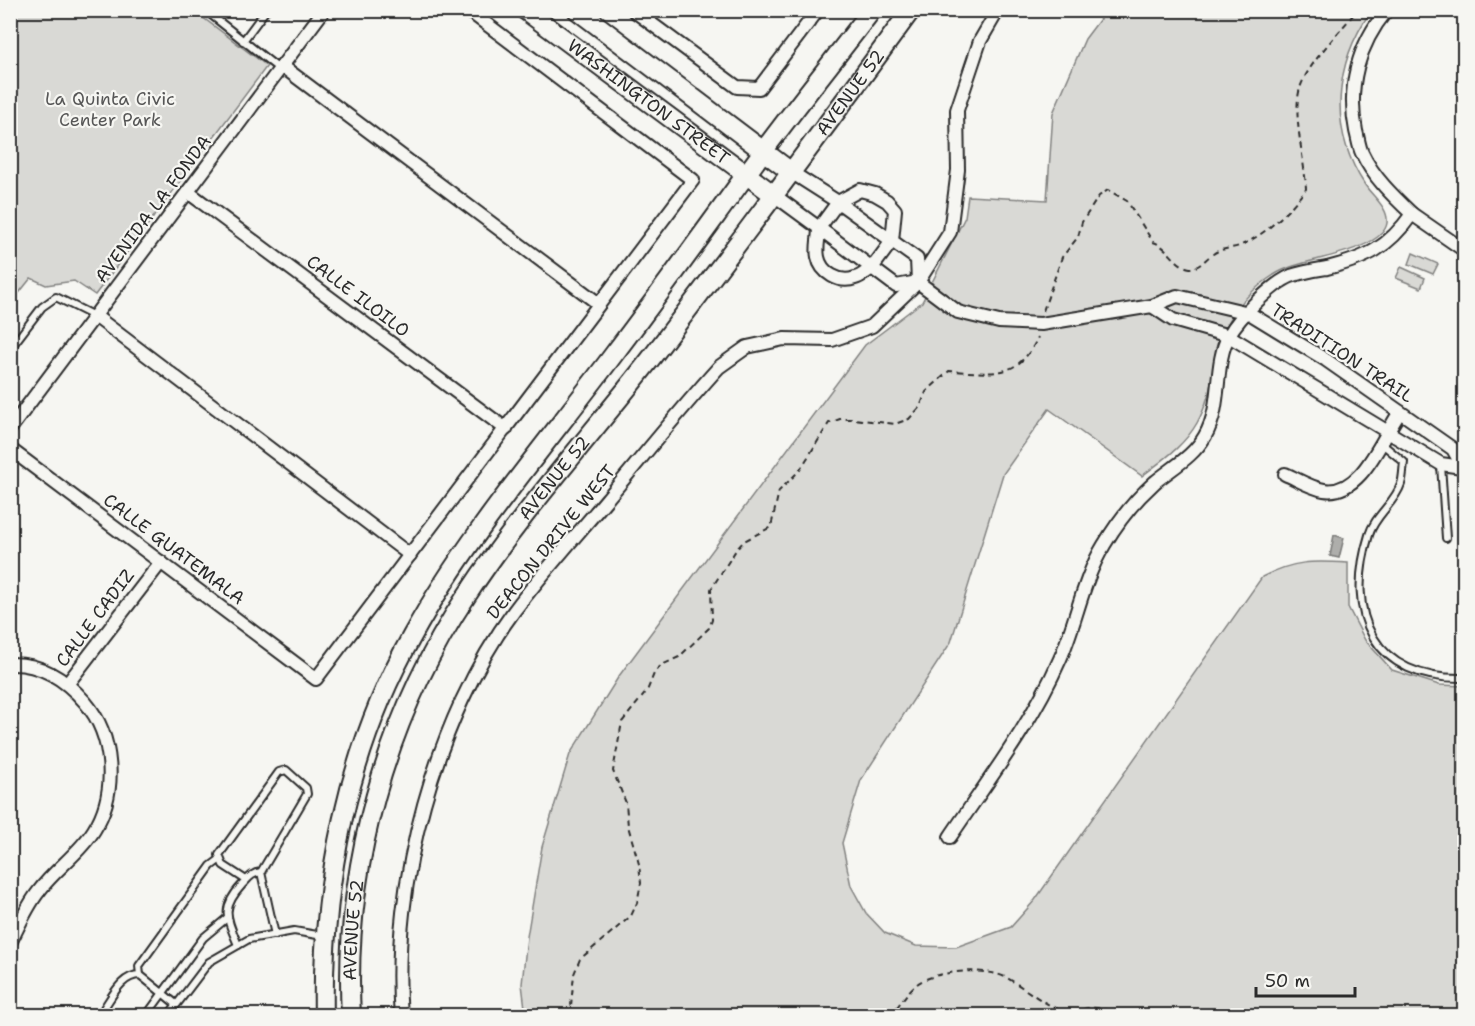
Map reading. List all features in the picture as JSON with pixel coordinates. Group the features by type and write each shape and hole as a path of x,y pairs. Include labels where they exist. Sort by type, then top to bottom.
{"main road":[{"name":"WASHINGTON STREET","path":"525,10 594,64 774,195"},
{"name":"WASHINGTON STREET","path":"577,10 791,172"},
{"name":"AVENUE 52","path":"324,1016 325,936 330,884 343,815 380,701 410,638 451,572 763,152 872,10"},
{"name":"AVENUE 52","path":"351,1016 351,927 361,862 378,786 403,717 432,653 467,595 511,533 651,358 911,10"}],"street":[{"name":"AVENIDA LA FONDA","path":"10,429 324,10"},
{"path":"95,316 410,555 693,180 468,10"},
{"path":"633,10 737,87 759,88 818,10"},
{"name":"DEACON DRIVE WEST","path":"401,1016 399,993 403,924 411,852 451,727 480,666 513,612 718,367 747,347 784,339 832,340 872,326 918,282 950,232 958,170 957,110 980,41 998,10"},
{"path":"1387,10 1373,27 1356,64 1351,107 1361,153 1386,189 1412,214 1464,250"},
{"path":"281,68 599,304"},
{"path":"774,195 896,286 918,282 917,259 838,202 791,172"},
{"path":"860,190 887,201 895,210 892,241 872,268 855,278 842,280 829,275 821,267 817,256 819,228 838,202 860,190"},
{"name":"CALLE ILOILO","path":"188,192 506,429"},
{"path":"950,837 1045,692 1061,657 1102,547 1126,511 1156,481 1184,462 1205,436 1217,405 1221,368 1229,336 1266,293 1291,276 1349,262 1376,251 1397,235 1412,214"},
{"name":"TRADITION TRAIL","path":"918,282 958,312 999,322 1041,324 1152,306 1177,296 1249,313 1326,360 1453,449 1463,468"},
{"path":"1152,306 1173,320 1229,336 1383,437 1441,464 1463,468"},
{"path":"1285,474 1323,490 1342,490 1358,479 1400,412"},
{"name":"CALLE GUATEMALA","path":"10,449 316,679 410,555"},
{"name":"CALLE CADIZ","path":"10,943 37,893 94,830 105,805 111,775 107,747 94,714 68,683 161,562"},
{"path":"10,664 44,670 68,683"}],"lane":[{"path":"205,10 213,13 243,41 281,68"},
{"path":"243,41 266,10"},
{"path":"10,349 42,307 56,297 95,316"},
{"path":"1383,437 1404,462 1401,485 1369,533 1363,558 1359,585 1366,625 1384,653 1404,666 1428,677 1464,678"},
{"path":"1463,468 1464,452"},
{"path":"1441,464 1446,538"},
{"path":"176,1004 140,975 139,966 211,866 219,860 219,855 279,772 286,770 306,788 307,794 261,872 251,875 230,898 226,908 227,918 238,945"},
{"path":"219,860 246,880"},
{"path":"261,872 275,935"},
{"path":"146,1016 203,938 227,918"},
{"path":"168,1016 209,962 249,939 294,931 325,936"},
{"path":"105,1016 104,1008 126,978 140,975"}],"path":[{"path":"570,1016 574,974 580,959 631,916 637,903 640,883 639,864 628,826 626,803 613,771 622,722 647,691 655,671 679,657 709,628 712,620 711,589 716,577 744,541 771,527 779,491 800,470 829,423 840,419 854,419 896,424 909,419 920,407 926,392 949,371 1000,374 1012,369 1031,350 1038,339 1044,304 1062,257 1078,237 1082,222 1099,196 1108,190 1127,201 1153,242 1163,245 1178,261 1192,268 1198,267 1222,249 1240,246 1290,209 1306,189 1298,106 1300,89 1314,64 1358,10"},
{"path":"890,1016 916,985 925,979 977,971 1008,979 1023,991 1033,993 1062,1011 1104,1009 1121,1016"}],"green space":[{"name":"La Quinta Civic Center Park","path":"11,10 194,11 267,66 95,295 74,281 46,285 31,278 11,303"},
{"path":"1106,11 1371,11 1349,53 1340,97 1341,119 1345,142 1353,164 1365,185 1383,207 1387,223 1382,233 1372,241 1342,253 1283,270 1267,279 1253,291 1238,307 1221,340 1210,389 1197,423 1179,446 1142,476 1049,409 1003,474 951,642 861,780 842,843 851,886 866,913 885,933 916,946 956,947 1011,927 1035,900 1262,577 1284,567 1304,563 1348,563 1348,607 1365,640 1392,670 1439,685 1464,686 1464,1015 526,1016 522,984 527,937 542,847 570,754 619,676 865,345 922,302 965,217 968,196 1047,200 1053,113 1085,39"},
{"path":"1413,253 1438,264 1433,274 1409,264"},
{"path":"1401,267 1425,278 1421,288 1396,278"}],"shaded area":[{"path":"1334,535 1344,538 1339,558 1330,556"}]}
